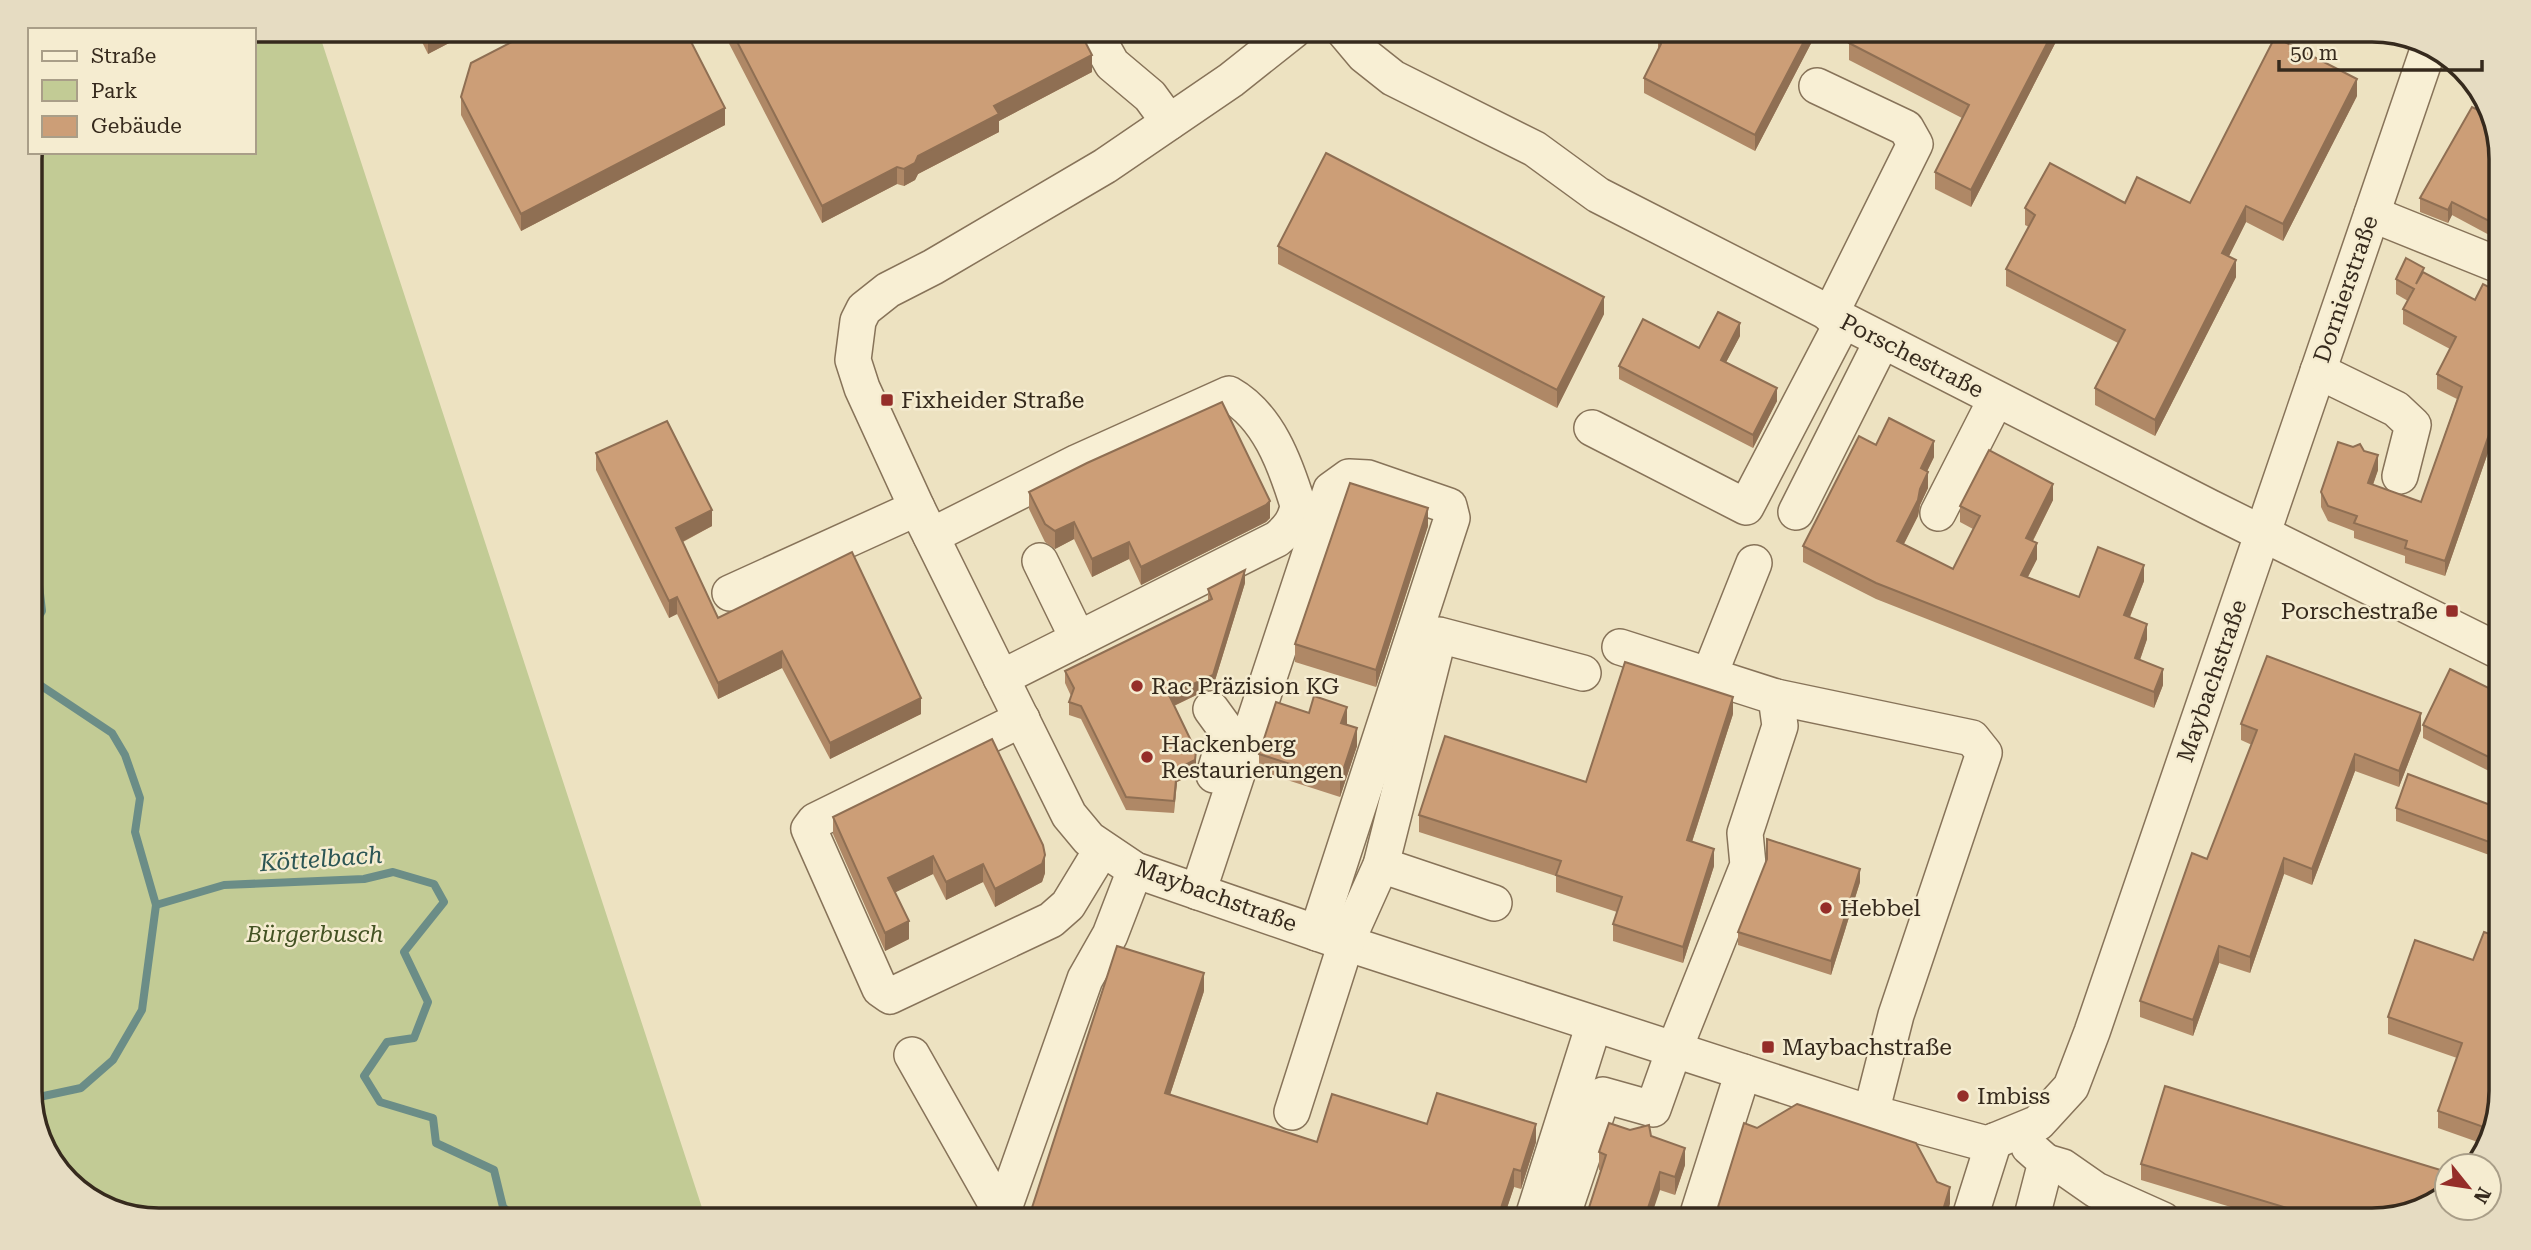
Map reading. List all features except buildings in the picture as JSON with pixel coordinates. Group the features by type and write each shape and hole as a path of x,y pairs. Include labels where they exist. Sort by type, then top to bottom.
{"street":[{"path":"1100,42 1112,64 1150,96 1169,122 1231,80 1279,42"},
{"name":"Porschestraße","path":"1353,42 1364,55 1393,78 1535,149 1598,195 2262,534 2489,646"},
{"name":"Dornierstraße","path":"2262,534 2426,55"},
{"path":"1592,428 1746,507 1837,318 1915,144 1906,128 1817,86"},
{"name":"Maybachstraße","path":"1169,122 1105,166 933,267 888,290 864,309 855,334 853,360 862,388 924,522 1069,815 1089,839 1135,870 1332,938 1743,1072 1871,1113 1987,1144 2038,1123 2071,1087 2262,534"},
{"path":"2372,214 2489,261"},
{"path":"1796,512 1882,341"},
{"path":"2318,371 2396,409 2413,425 2400,477"},
{"path":"730,593 1054,474 1229,394 1244,403 1269,433 1294,491 1298,505 1297,516 1287,530 1277,539 1001,678"},
{"path":"1938,513 1996,399"},
{"path":"1189,888 1331,490 1349,477 1368,478 1449,506 1452,517 1332,938 1292,1112"},
{"path":"1040,561 1079,639"},
{"path":"1709,676 1754,563"},
{"path":"1332,938 1381,865 1439,635 1583,673"},
{"path":"1620,647 1776,697 1972,738 1984,753 1896,1015 1871,1113"},
{"path":"1565,1208 1603,1095 1653,1109 1674,1049 1748,865 1745,833 1780,726 1776,697"},
{"path":"1189,888 1227,731 1211,709"},
{"path":"1022,719 815,821 809,830 880,989 890,996 1051,920 1068,905 1102,849"},
{"path":"1381,865 1494,903"},
{"path":"1004,1208 1085,979 1110,935 1135,870"},
{"path":"1536,1208 1594,1024"},
{"path":"912,1055 999,1208"},
{"path":"1700,1208 1743,1072"},
{"path":"1974,1208 2003,1137 2046,1162 2063,1167 2096,1190 2136,1208"},
{"path":"2034,1208 2046,1162"}],"green space":[{"name":"Bürgerbusch","path":"256,42 322,42 702,1208 143,1207 107,1196 82,1179 62,1156 48,1129 42,1099 42,154 256,154"}],"waterway":[{"name":"Köttelbach","path":"42,686 112,733 125,755 140,798 135,832 156,905 224,885 364,879 393,872 434,884 444,902 404,952 428,1002 414,1038 387,1042 364,1076 380,1102 433,1118 436,1143 494,1170 504,1208"},
{"path":"42,1096 81,1088 113,1060 142,1010 156,905"}],"place":[{"name":"Fixheider Straße","path":"887,400"},
{"name":"Porschestraße","path":"2452,611"},
{"name":"Rac Präzision KG","path":"1137,686"},
{"name":"Hackenberg Restaurierungen","path":"1147,757"},
{"name":"Hebbel","path":"1826,908"},
{"name":"Maybachstraße","path":"1768,1047"},
{"name":"Imbiss","path":"1963,1096"}]}
